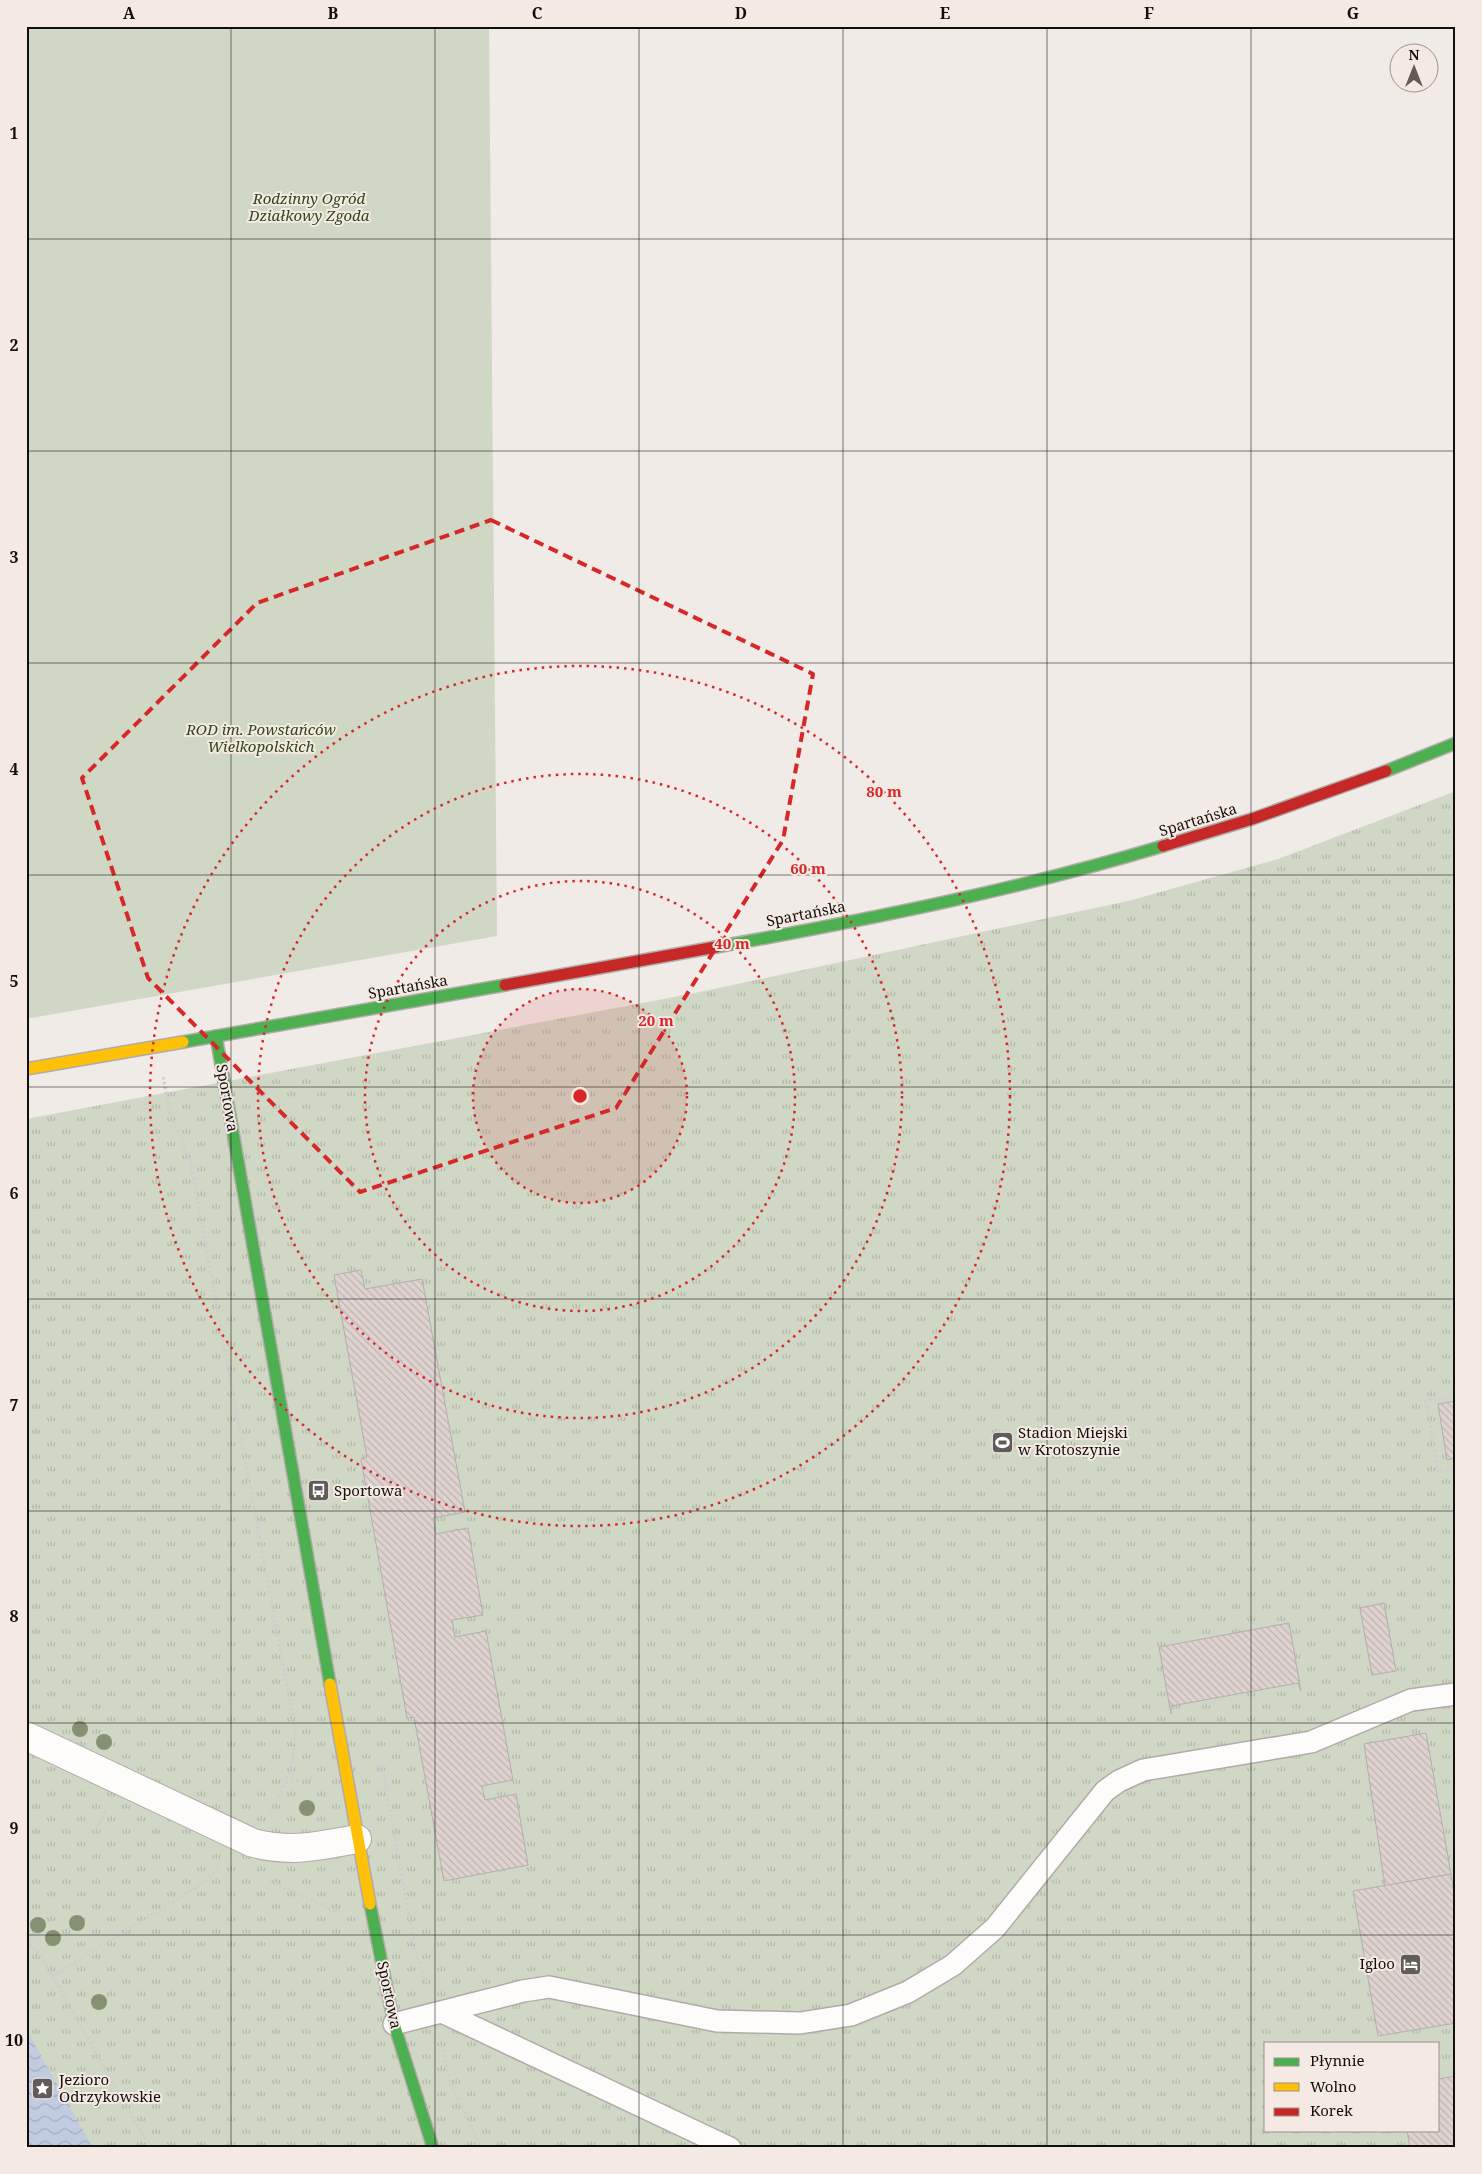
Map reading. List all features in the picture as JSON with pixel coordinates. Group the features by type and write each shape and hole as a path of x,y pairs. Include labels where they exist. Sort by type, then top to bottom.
{"street":[{"name":"Spartańska","path":"26,1069 798,932 991,891 1192,839 1388,772 1456,743"},
{"name":"Sportowa","path":"216,1036 357,1838 394,2024 433,2148"},
{"path":"26,1736 253,1843 276,1849 295,1849 357,1838"}],"lane":[{"path":"394,2024 523,1991 549,1987 717,2021 800,2023 851,2015 915,1988 953,1964 995,1928 1105,1791 1119,1780 1143,1770 1311,1742 1411,1700 1456,1694"},
{"path":"439,2012 730,2148"}],"path":[{"path":"53,1976 210,1879 222,1858 241,1867 286,1782 296,1736 190,1160 170,1113 157,1046"},
{"path":"1456,1396 1426,1401 1438,1472 1456,1469"},
{"path":"346,1772 382,1766 416,1954 439,2012 450,2082 481,2148"},
{"path":"97,1827 110,1803"},
{"path":"267,1879 345,1916"},
{"path":"26,1941 40,1955 144,2137 155,2148"}],"highlighted area":[{"path":"491,520 813,674 783,840 616,1108 360,1192 148,978 82,778 257,603"}],"green space":[{"name":"ROD im. Powstańców Wielkopolskich","path":"26,26 489,26 497,936 26,1019"},
{"path":"1456,791 1456,2148 26,2148 26,1119 690,994 1128,901 1278,859"}],"water":[{"name":"Jezioro Odrzykowskie","path":"26,2029 93,2148 26,2148"}],"building":[{"path":"361,1270 365,1289 422,1279 465,1512 433,1518 436,1534 468,1528 483,1615 452,1620 455,1637 486,1631 513,1780 482,1786 485,1800 516,1794 528,1865 444,1881 414,1717 407,1718 361,1459 367,1457 334,1275"},
{"path":"1456,1401 1456,1458 1447,1460 1438,1404"},
{"path":"1384,1603 1396,1671 1372,1675 1360,1608"},
{"path":"1289,1623 1301,1691 1298,1683 1171,1706 1171,1714 1159,1647"},
{"path":"1426,1733 1451,1874 1385,1886 1364,1744"},
{"name":"Igloo","path":"1451,1874 1456,1904 1456,2023 1378,2036 1353,1891"},
{"path":"1456,2076 1456,2148 1410,2148 1407,2132 1440,2132 1440,2079"}],"traffic: fast":[{"path":"1386,771 1456,743"},
{"path":"716,947 941,903 1053,877 1163,846"},
{"path":"183,1042 505,985"},
{"path":"216,1036 330,1684"},
{"path":"370,1904 394,2024 433,2148"}],"traffic: slow":[{"path":"26,1069 183,1042"},
{"path":"330,1684 370,1904"}],"traffic: jam":[{"path":"1163,846 1252,819 1386,771"},
{"path":"505,985 716,947"}],"place":[{"name":"Stadion Miejski w Krotoszynie","path":"1002,1442"},
{"name":"Sportowa","path":"318,1491"},
{"name":"Igloo","path":"1411,1964"},
{"name":"Jezioro Odrzykowskie","path":"43,2089"}],"park label":[{"name":"Rodzinny Ogród Działkowy Zgoda","path":"309,208"}]}
